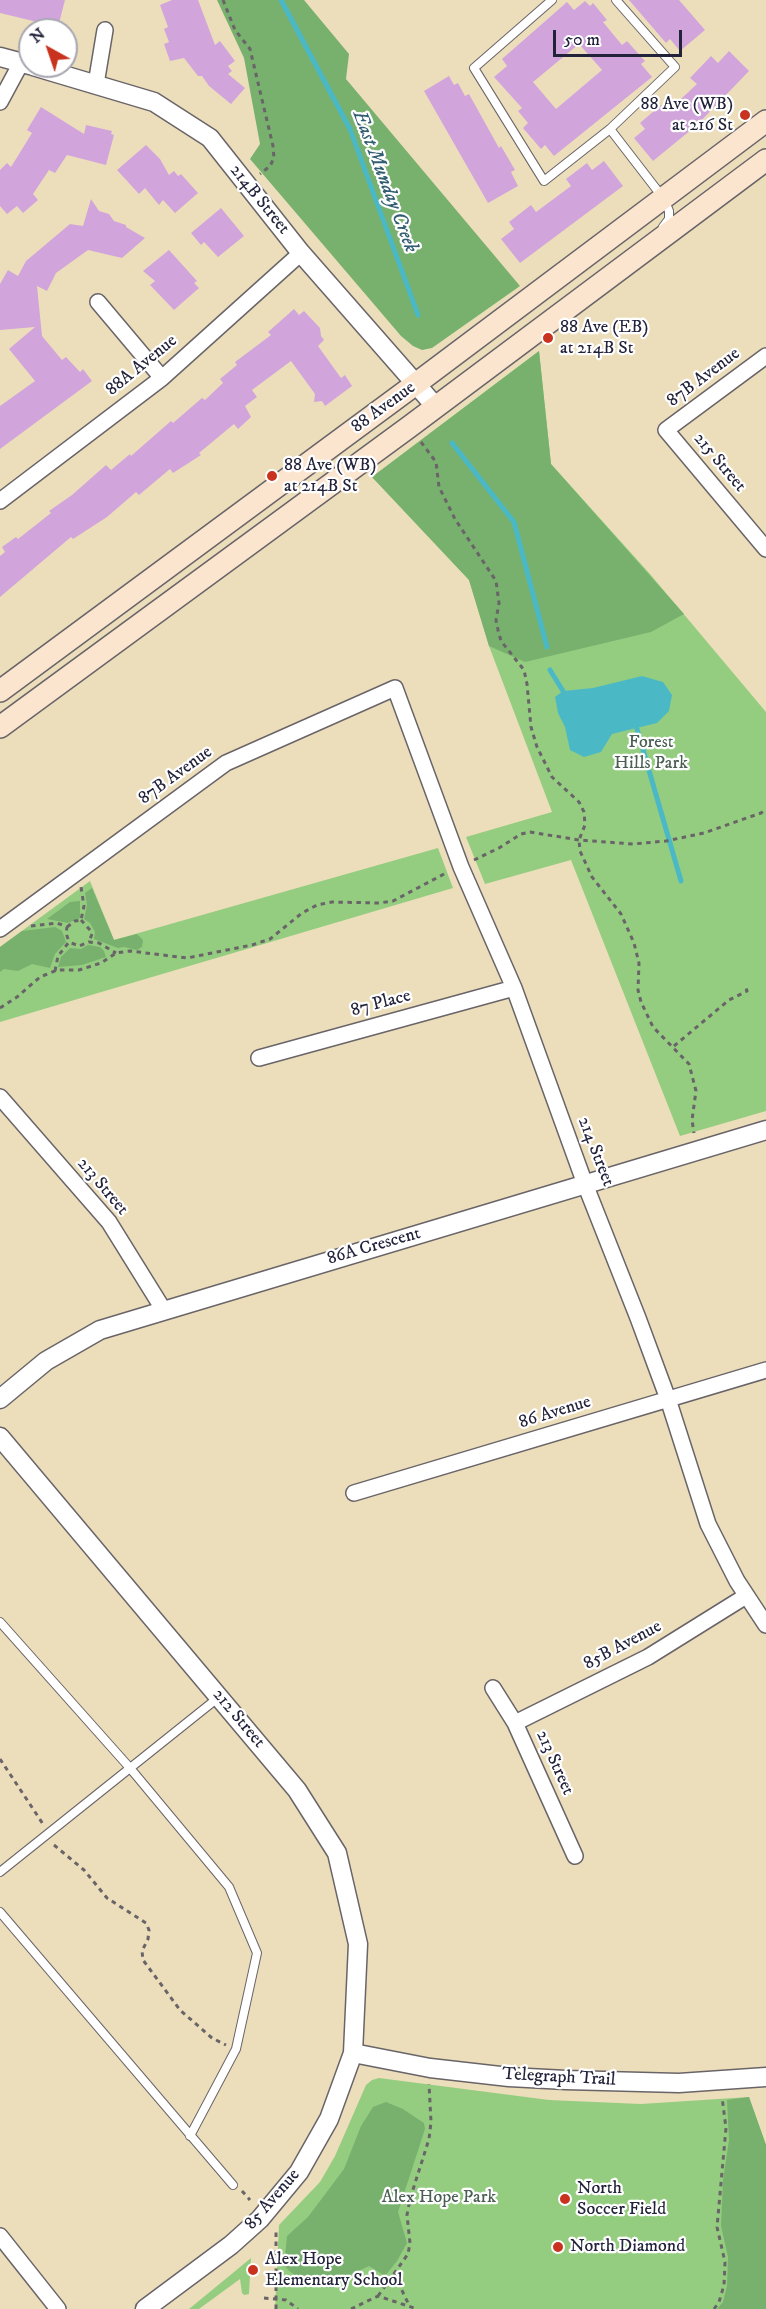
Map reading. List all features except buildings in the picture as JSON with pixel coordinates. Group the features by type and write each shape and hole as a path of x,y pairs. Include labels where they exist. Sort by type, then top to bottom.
{"main road":[{"name":"88 Avenue","path":"0,691 417,383 766,121"},
{"name":"88 Avenue","path":"0,727 409,427 766,160"}],"street":[{"path":"96,84 105,30"},
{"name":"214B Street","path":"0,57 18,62"},
{"path":"0,102 18,78"},
{"name":"214B Street","path":"75,78 154,102 210,138 302,253 436,406"},
{"name":"88A Avenue","path":"0,501 162,378 302,253"},
{"path":"98,302 162,378"},
{"name":"87B Avenue","path":"666,430 766,356"},
{"name":"215 Street","path":"666,430 766,549"},
{"name":"87B Avenue","path":"0,929 226,763 395,688"},
{"name":"214 Street","path":"395,688 461,867 514,988 585,1184 668,1399 708,1524 746,1596 766,1625"},
{"name":"87 Place","path":"259,1058 514,988"},
{"name":"213 Street","path":"0,1097 109,1222 163,1309"},
{"name":"86A Crescent","path":"0,1399 46,1361 100,1330 163,1309 766,1130"},
{"name":"86 Avenue","path":"354,1493 766,1370"},
{"name":"212 Street","path":"0,1437 297,1790 337,1853 358,1944 353,2053"},
{"name":"85B Avenue","path":"514,1724 648,1657 746,1596"},
{"name":"213 Street","path":"493,1688 514,1724 574,1856"},
{"name":"Telegraph Trail","path":"353,2053 430,2068 509,2077 714,2082 766,2077"},
{"name":"85 Avenue","path":"145,2309 231,2245 260,2219 299,2172 329,2119 353,2053"},
{"path":"0,2236 58,2309"}],"lane":[{"path":"552,0 474,68 544,181 610,129 675,67 616,0"},
{"path":"610,129 664,199 669,211 669,219 650,248"},
{"path":"0,1622 130,1768 230,1887 256,1953 236,2049 190,2136"},
{"path":"0,1872 219,1697"},
{"path":"0,1912 233,2186"}],"path":[{"path":"223,0 235,30 250,49 273,146 274,158 270,166 248,185"},
{"path":"409,427 436,462 439,487 496,581 499,603 496,620 498,630 501,641 524,670 531,727 546,766 552,777 579,802 584,812 585,825 579,840 580,851 592,878 621,914 630,933 639,963 638,990 641,1002 658,1032 689,1064 696,1091 692,1128 698,1150"},
{"path":"0,1008 17,997 40,976 55,971 79,970 101,963 116,953 130,951 187,958 252,945 270,939 302,913 317,905 332,902 393,901 499,848 513,838 530,832 579,840 633,844 666,841 704,833 761,813 766,809"},
{"path":"81,885 84,906 81,920"},
{"path":"89,942 92,934 81,920 67,927 69,942 79,946 89,942 99,943 116,953"},
{"path":"23,927 57,923 67,927"},
{"path":"55,971 58,956 69,942"},
{"path":"674,1046 729,1000 747,991 746,988"},
{"path":"0,1759 43,1822 45,1835 61,1853 84,1870 107,1898 146,1923 149,1930 142,1952 143,1960 180,2010 212,2038 236,2049"},
{"path":"351,2309 378,2296 408,2254 410,2199 429,2139 430,2068"},
{"path":"714,2082 722,2097 726,2128 717,2227 724,2262 724,2284 719,2302 714,2309"},
{"path":"243,2192 250,2200"},
{"path":"276,2232 276,2309"},
{"path":"394,2274 410,2306"},
{"path":"378,2296 417,2309"},
{"path":"264,2298 286,2300 298,2309"}],"green space":[{"path":"217,0 304,0 349,54 346,79 520,286 432,348 422,350 401,336 250,159 260,144 244,58"},
{"name":"Forest Hills Park","path":"539,351 551,464 650,574 766,712 766,1111 680,1136 571,860 485,884 466,837 552,812 489,646 469,580 372,477"},
{"path":"539,351 551,464 684,614 651,632 525,662 489,646 469,580 372,477"},
{"path":"438,848 453,888 0,1022 0,947 90,881 114,940"},
{"path":"92,888 114,940 137,934 143,940 142,947 137,950 118,948 94,939 95,932 90,923 84,919 87,905 85,893"},
{"path":"80,901 80,918 68,923 47,919 70,902"},
{"path":"55,927 62,931 66,942 55,954 50,968 32,964 18,971 4,969 0,972 0,947 22,931"},
{"path":"88,945 100,947 106,957 82,965 58,967 61,957 70,948 81,949"},
{"name":"Alex Hope Park","path":"379,2078 549,2100 641,2104 749,2097 766,2145 766,2309 275,2309 279,2225 320,2182 335,2156 366,2085"},
{"path":"749,2097 766,2145 766,2309 717,2309 723,2302 727,2286 728,2257 721,2226 723,2180 729,2140 727,2100"},
{"path":"386,2102 403,2109 424,2123 425,2129 398,2212 407,2243 385,2276 369,2266 348,2276 333,2288 304,2284 284,2266 287,2236 308,2217 344,2169 361,2126 373,2107"},
{"path":"251,2258 249,2294 242,2293 240,2279 199,2309 189,2309"}],"water":[{"path":"642,676 663,682 672,695 669,711 657,723 612,734 601,752 584,757 570,750 555,697 563,691 593,688"}],"waterway":[{"name":"East Munday Creek","path":"281,0 350,129 418,315"},
{"path":"452,443 514,522 547,647"},
{"path":"550,670 563,691"},
{"path":"637,729 681,881"}],"place":[{"name":"88 Ave (WB) at 216 St","path":"745,115"},
{"name":"88 Ave (EB) at 214B St","path":"548,338"},
{"name":"88 Ave (WB) at 214B St","path":"272,476"},
{"name":"North Soccer Field","path":"565,2199"},
{"name":"North Diamond","path":"558,2247"},
{"name":"Alex Hope Elementary School","path":"253,2270"}]}
